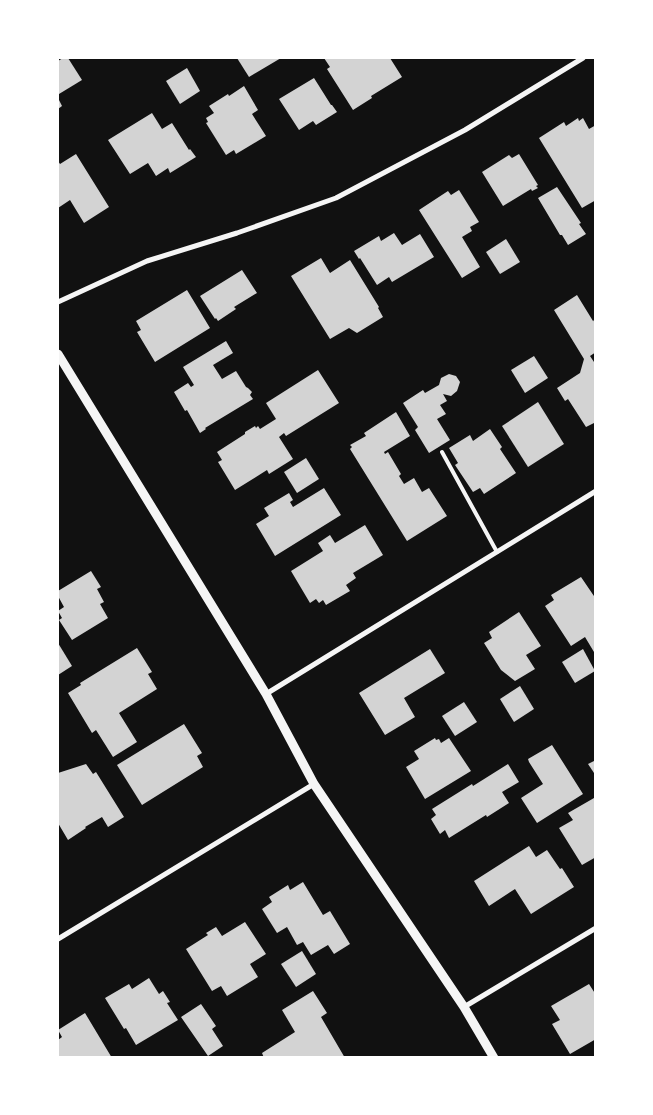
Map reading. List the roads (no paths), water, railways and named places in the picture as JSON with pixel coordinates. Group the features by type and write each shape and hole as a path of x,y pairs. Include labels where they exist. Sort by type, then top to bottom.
{"street":[{"path":"58,302 147,261 237,233 336,198 465,130 583,58"},
{"path":"58,354 266,694 314,784 464,1007 494,1058"},
{"path":"266,694 596,491"},
{"path":"58,938 314,784"},
{"path":"464,1007 596,928"}],"lane":[{"path":"442,452 497,552"}]}
